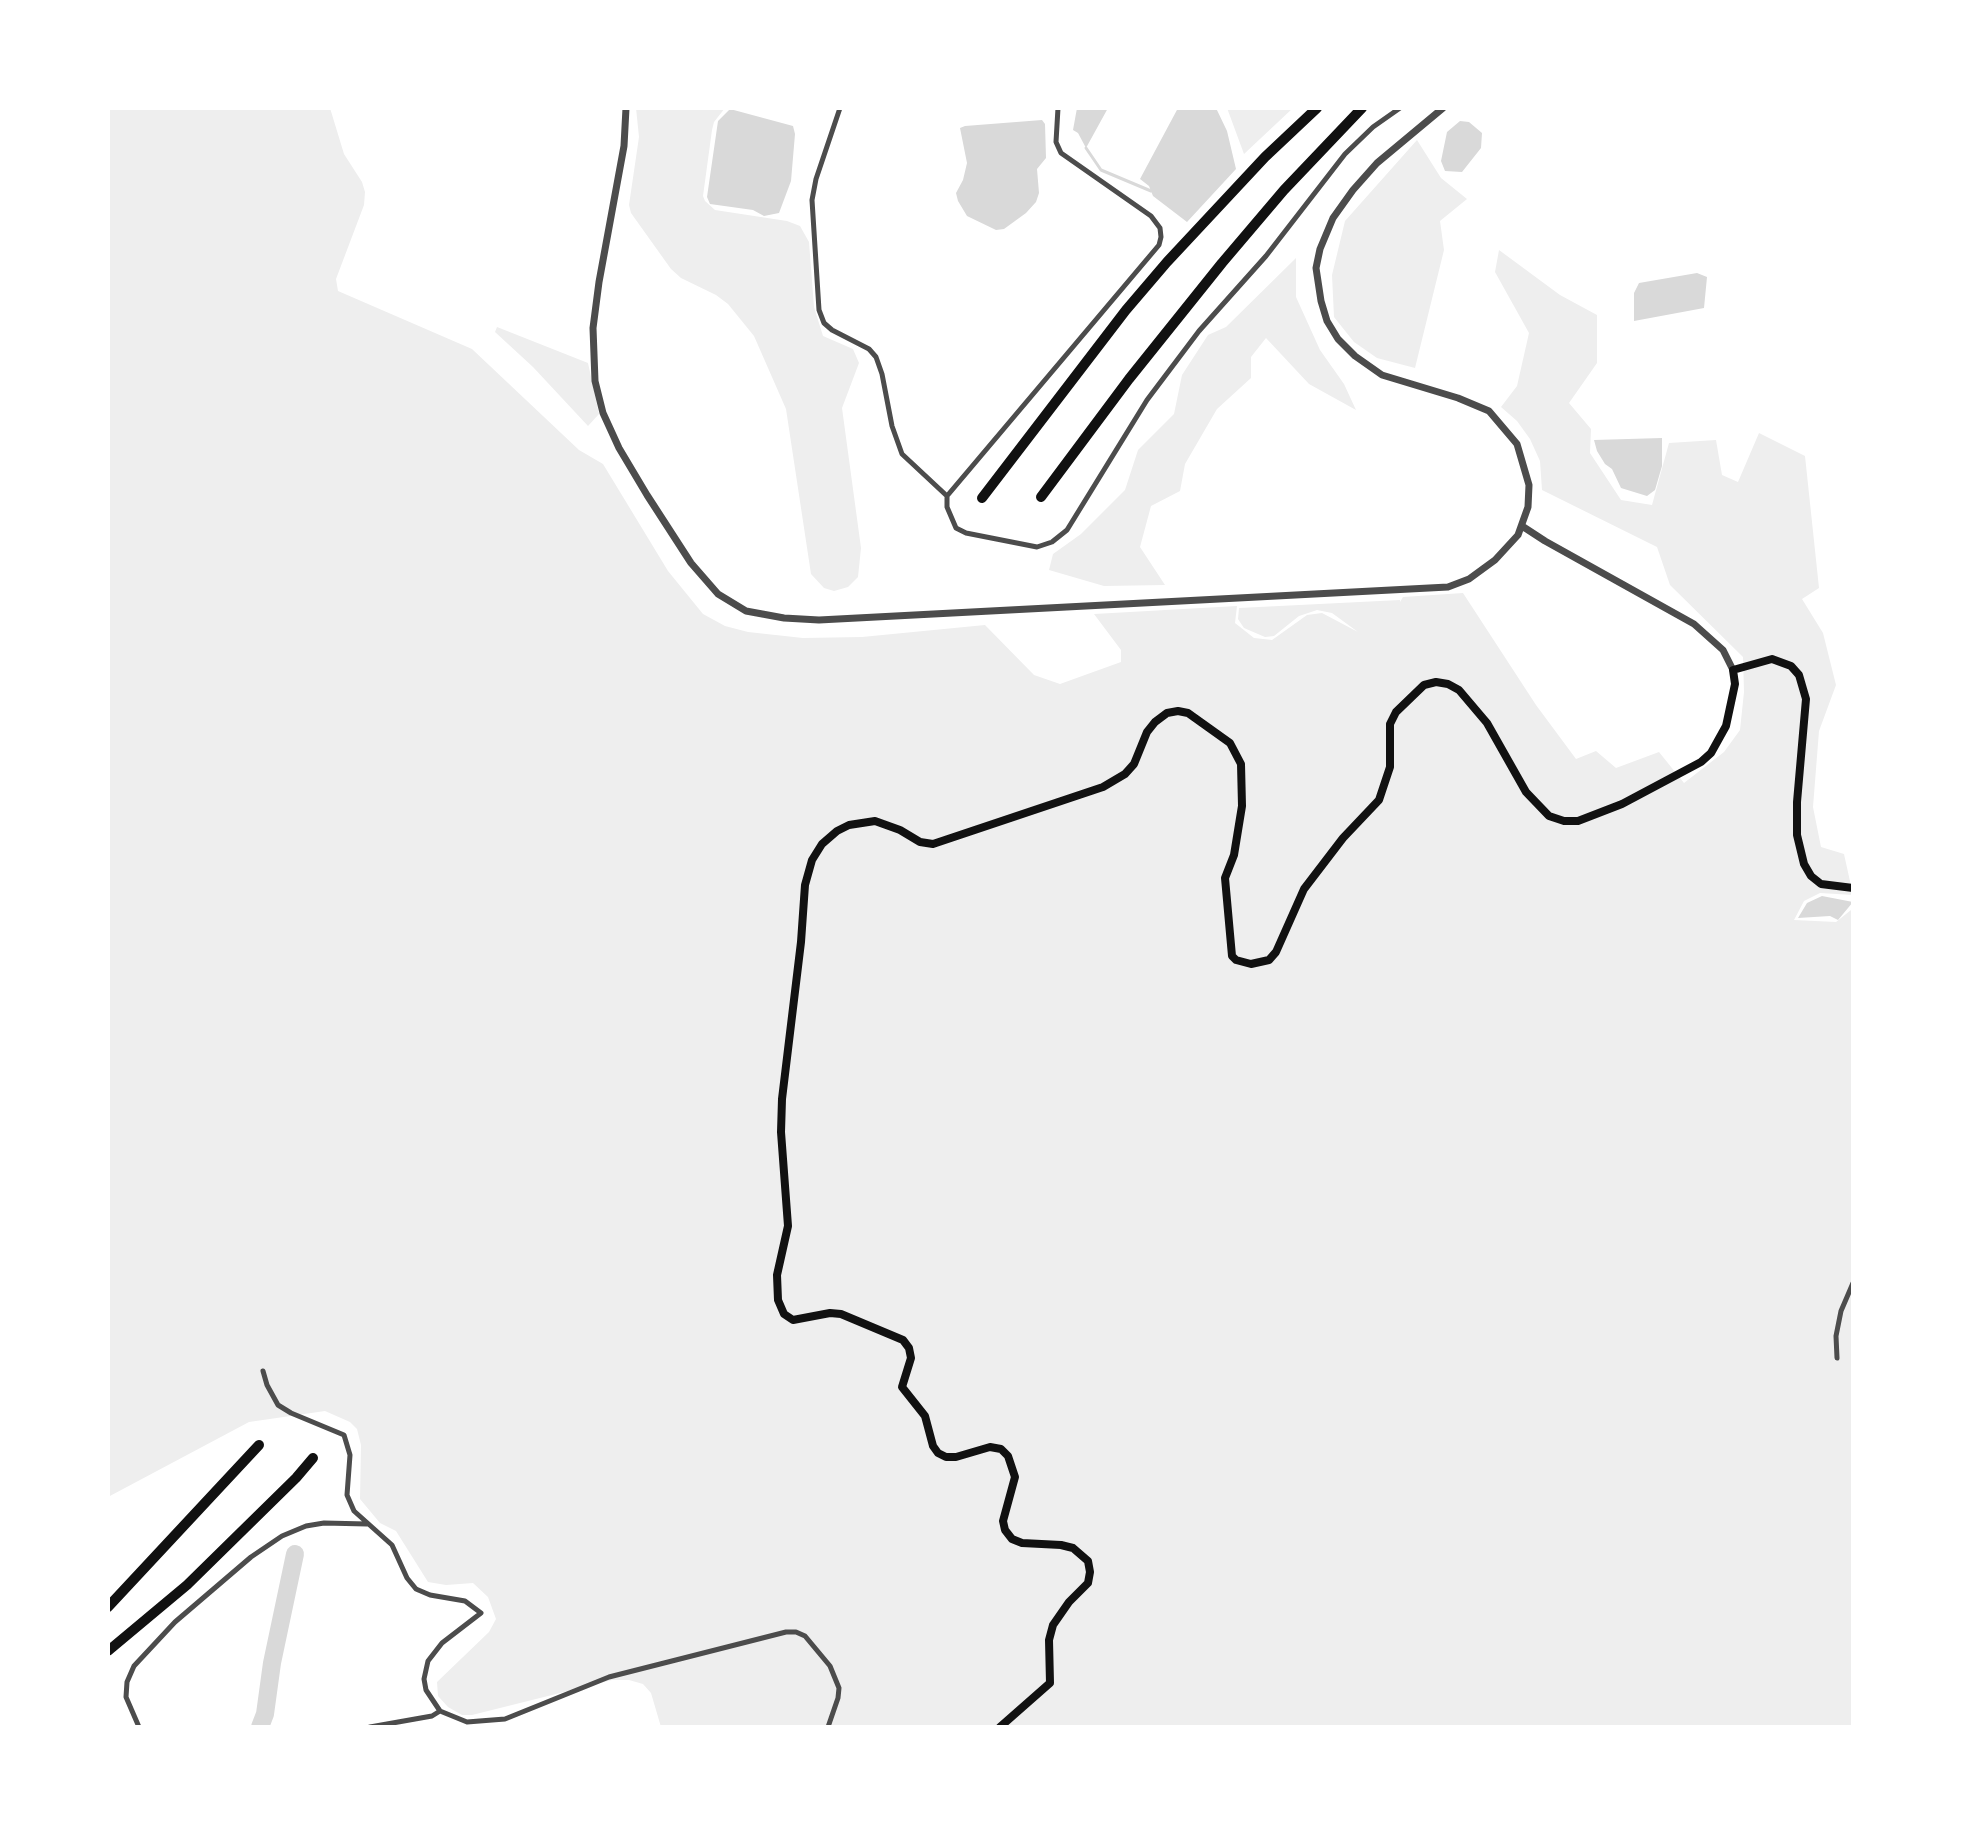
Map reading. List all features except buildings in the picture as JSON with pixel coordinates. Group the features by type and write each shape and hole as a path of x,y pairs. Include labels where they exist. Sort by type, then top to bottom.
{"highway":[{"path":"982,498 1126,310 1167,262 1265,157 1317,108"},
{"path":"1041,497 1129,379 1222,263 1284,190 1362,108"},
{"path":"108,1607 259,1445"},
{"path":"108,1651 187,1585 313,1458"}],"main road":[{"path":"1000,1727 1050,1683 1049,1640 1053,1625 1069,1602 1088,1583 1088,1561 1073,1548 1022,1543 1012,1539 1005,1530 1003,1521 1015,1477 1008,1456 1001,1449 990,1447 956,1457 938,1453 930,1438 925,1416 902,1387 911,1358 903,1340 841,1314 793,1320 784,1314 778,1300 777,1275 788,1226 781,1132 782,1099 805,885 812,860 822,844 849,825 875,821 888,824 920,842 933,844 1103,787 1125,774 1134,764 1147,732 1155,722 1167,713 1188,713 1230,743 1241,764 1242,806 1234,855 1225,878 1232,956 1251,964 1269,960 1276,952 1304,889 1343,838 1379,800 1390,767 1390,724 1396,712 1424,685 1436,682 1459,690 1487,723 1526,792 1549,816 1578,821 1622,804 1684,772 1711,753 1726,726 1733,702 1733,670 1772,659 1791,666 1799,675 1806,699 1797,802 1800,850 1811,876 1821,884 1853,888"}],"street":[{"path":"626,108 624,146 592,344 596,389 608,425 647,495 706,582 732,604 773,617 819,620 1448,587 1469,579 1495,560 1518,535 1528,507 1529,485 1517,444 1489,411 1458,398 1382,375 1355,356 1338,339 1321,301 1316,268 1333,218 1377,163 1443,108"},
{"path":"840,108 812,200 819,310 824,323 832,330 869,349 876,357 892,426 902,454 947,496"},
{"path":"1058,108 1056,142 1061,153 1151,216 1160,228 1159,245 947,496 947,507 956,528 966,533 1037,547 1052,542 1067,530 1147,400 1199,331 1266,256 1345,154 1373,127 1400,108"},
{"path":"1522,526 1694,624 1723,650 1733,670"},
{"path":"1837,1358 1836,1336 1841,1311 1853,1283"},
{"path":"263,1371 278,1405 344,1435 350,1455 347,1495 354,1511 392,1545 407,1578 416,1589 430,1595 465,1601 481,1613 442,1643 428,1661 424,1679 426,1690 440,1711 467,1722 505,1719 609,1677 796,1632 805,1636 830,1666 839,1688 828,1727"},
{"path":"139,1727 126,1697 127,1682 134,1666 175,1622 251,1557 282,1536 306,1526 324,1523 368,1524"},
{"path":"370,1727 432,1716 440,1711"}],"shaded area":[{"path":"108,108 330,108 344,154 365,192 364,205 336,279 338,291 472,349 579,450 603,464 668,571 703,614 725,626 748,632 803,638 862,637 985,625 1034,675 1060,684 1121,662 1121,650 1094,614 1237,606 1235,623 1254,638 1272,640 1307,615 1322,613 1358,632 1332,613 1317,610 1299,616 1274,636 1265,637 1244,628 1238,619 1239,608 1400,602 1403,597 1463,593 1536,705 1576,759 1596,751 1616,768 1659,752 1684,783 1724,752 1740,730 1744,692 1743,657 1670,585 1657,547 1542,490 1540,461 1530,439 1517,421 1501,407 1517,386 1529,333 1495,272 1499,250 1560,295 1597,315 1597,363 1569,403 1591,429 1590,453 1621,500 1652,505 1669,443 1716,440 1722,475 1738,482 1759,433 1805,456 1819,588 1802,599 1823,633 1836,685 1819,731 1813,807 1821,847 1844,854 1853,895 1820,893 1804,901 1794,920 1836,922 1853,911 1853,1727 661,1727 651,1693 643,1684 629,1680 612,1680 462,1715 448,1707 438,1696 437,1682 489,1632 496,1619 488,1597 473,1583 446,1585 428,1582 396,1531 380,1523 360,1499 361,1445 357,1429 350,1422 325,1411 249,1422 108,1497"},
{"path":"636,108 725,108 712,130 703,196 705,201 715,210 787,221 800,226 809,242 814,307 823,336 853,349 859,363 842,408 861,548 858,577 848,587 834,591 824,588 811,574 786,409 754,336 728,304 681,278 671,269 631,213 629,205 639,137"},
{"path":"1077,108 1108,108 1086,148 1073,130"},
{"path":"1178,108 1216,108 1227,131 1236,169 1187,222 1153,196 1149,186 1140,179"},
{"path":"1227,108 1293,108 1244,154"},
{"path":"730,109 793,126 791,181 779,213 764,216 753,210 710,204 707,197 718,121"},
{"path":"1042,120 1045,124 1046,158 1037,169 1039,193 1036,202 1004,229 996,230 967,216 956,193 967,163 960,128"},
{"path":"1460,121 1469,122 1482,133 1481,148 1462,172 1445,171 1441,161 1447,132"},
{"path":"1417,140 1441,178 1467,199 1440,221 1444,250 1415,368 1377,358 1354,342 1334,317 1332,275 1345,221"},
{"path":"1296,258 1296,297 1320,350 1344,384 1356,410 1309,384 1266,338 1251,357 1251,378 1217,409 1185,464 1180,491 1151,506 1140,547 1165,585 1104,586 1049,570 1053,554 1081,534 1125,490 1138,450 1174,414 1182,375 1208,335 1226,327"},
{"path":"1697,273 1707,277 1704,308 1634,321 1634,293 1639,283"},
{"path":"497,327 588,363 599,414 588,426 495,332"},
{"path":"1662,438 1662,466 1655,490 1647,496 1621,488 1612,469 1597,451 1594,440"},
{"path":"1822,896 1853,902 1838,920 1830,916 1798,918 1807,903"}],"waterway":[{"path":"1086,148 1101,170 1151,191"},
{"path":"260,1727 295,1554"}]}
